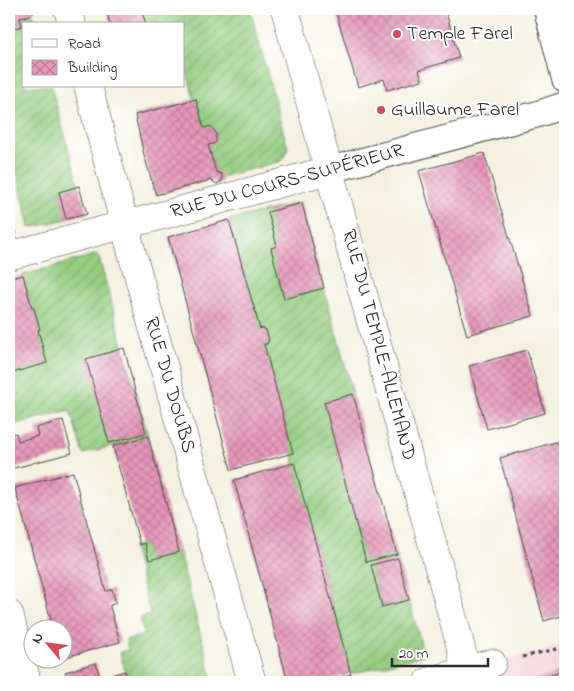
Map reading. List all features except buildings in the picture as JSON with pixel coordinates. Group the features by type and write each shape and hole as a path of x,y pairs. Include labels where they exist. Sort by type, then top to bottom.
{"street":[{"path":"68,9 71,22"},
{"name":"RUE DU TEMPLE-ALLEMAND","path":"285,9 468,677"},
{"path":"547,9 565,79"},
{"name":"RUE DU DOUBS","path":"89,88 124,225 252,682"},
{"name":"RUE DU COURS-SUPÉRIEUR","path":"9,256 538,114 565,105"},
{"path":"9,614 27,682"},
{"path":"428,682 468,677 492,663"}],"path":[{"path":"492,663 565,647"}],"shaded area":[{"path":"565,645 565,682 469,682 492,663"}],"green space":[{"path":"141,9 250,9 288,149 282,161 218,178 208,145 215,143 216,133 210,126 204,128 185,63 185,22 145,22"},
{"path":"33,14 35,22 22,22 22,26 20,18"},
{"path":"22,26 22,88 52,88 79,186 59,192 67,219 30,228 9,139 9,30"},
{"path":"301,202 268,212 277,246 271,248 284,299 324,288 353,394 324,402 366,562 397,554 398,558 371,566 382,607 409,600 424,655 351,674 264,344 267,344 269,340 266,330 260,329 229,220"},
{"path":"98,254 148,436 83,454 70,410 9,426 9,374 47,363 38,330 40,329 23,275"},
{"path":"145,543 149,560 179,552 213,682 128,682 120,652 128,650 126,640 144,635 140,617 150,615 133,547"}],"place":[{"name":"Temple Farel","path":"397,34"},
{"name":"Guillaume Farel","path":"381,110"}]}
